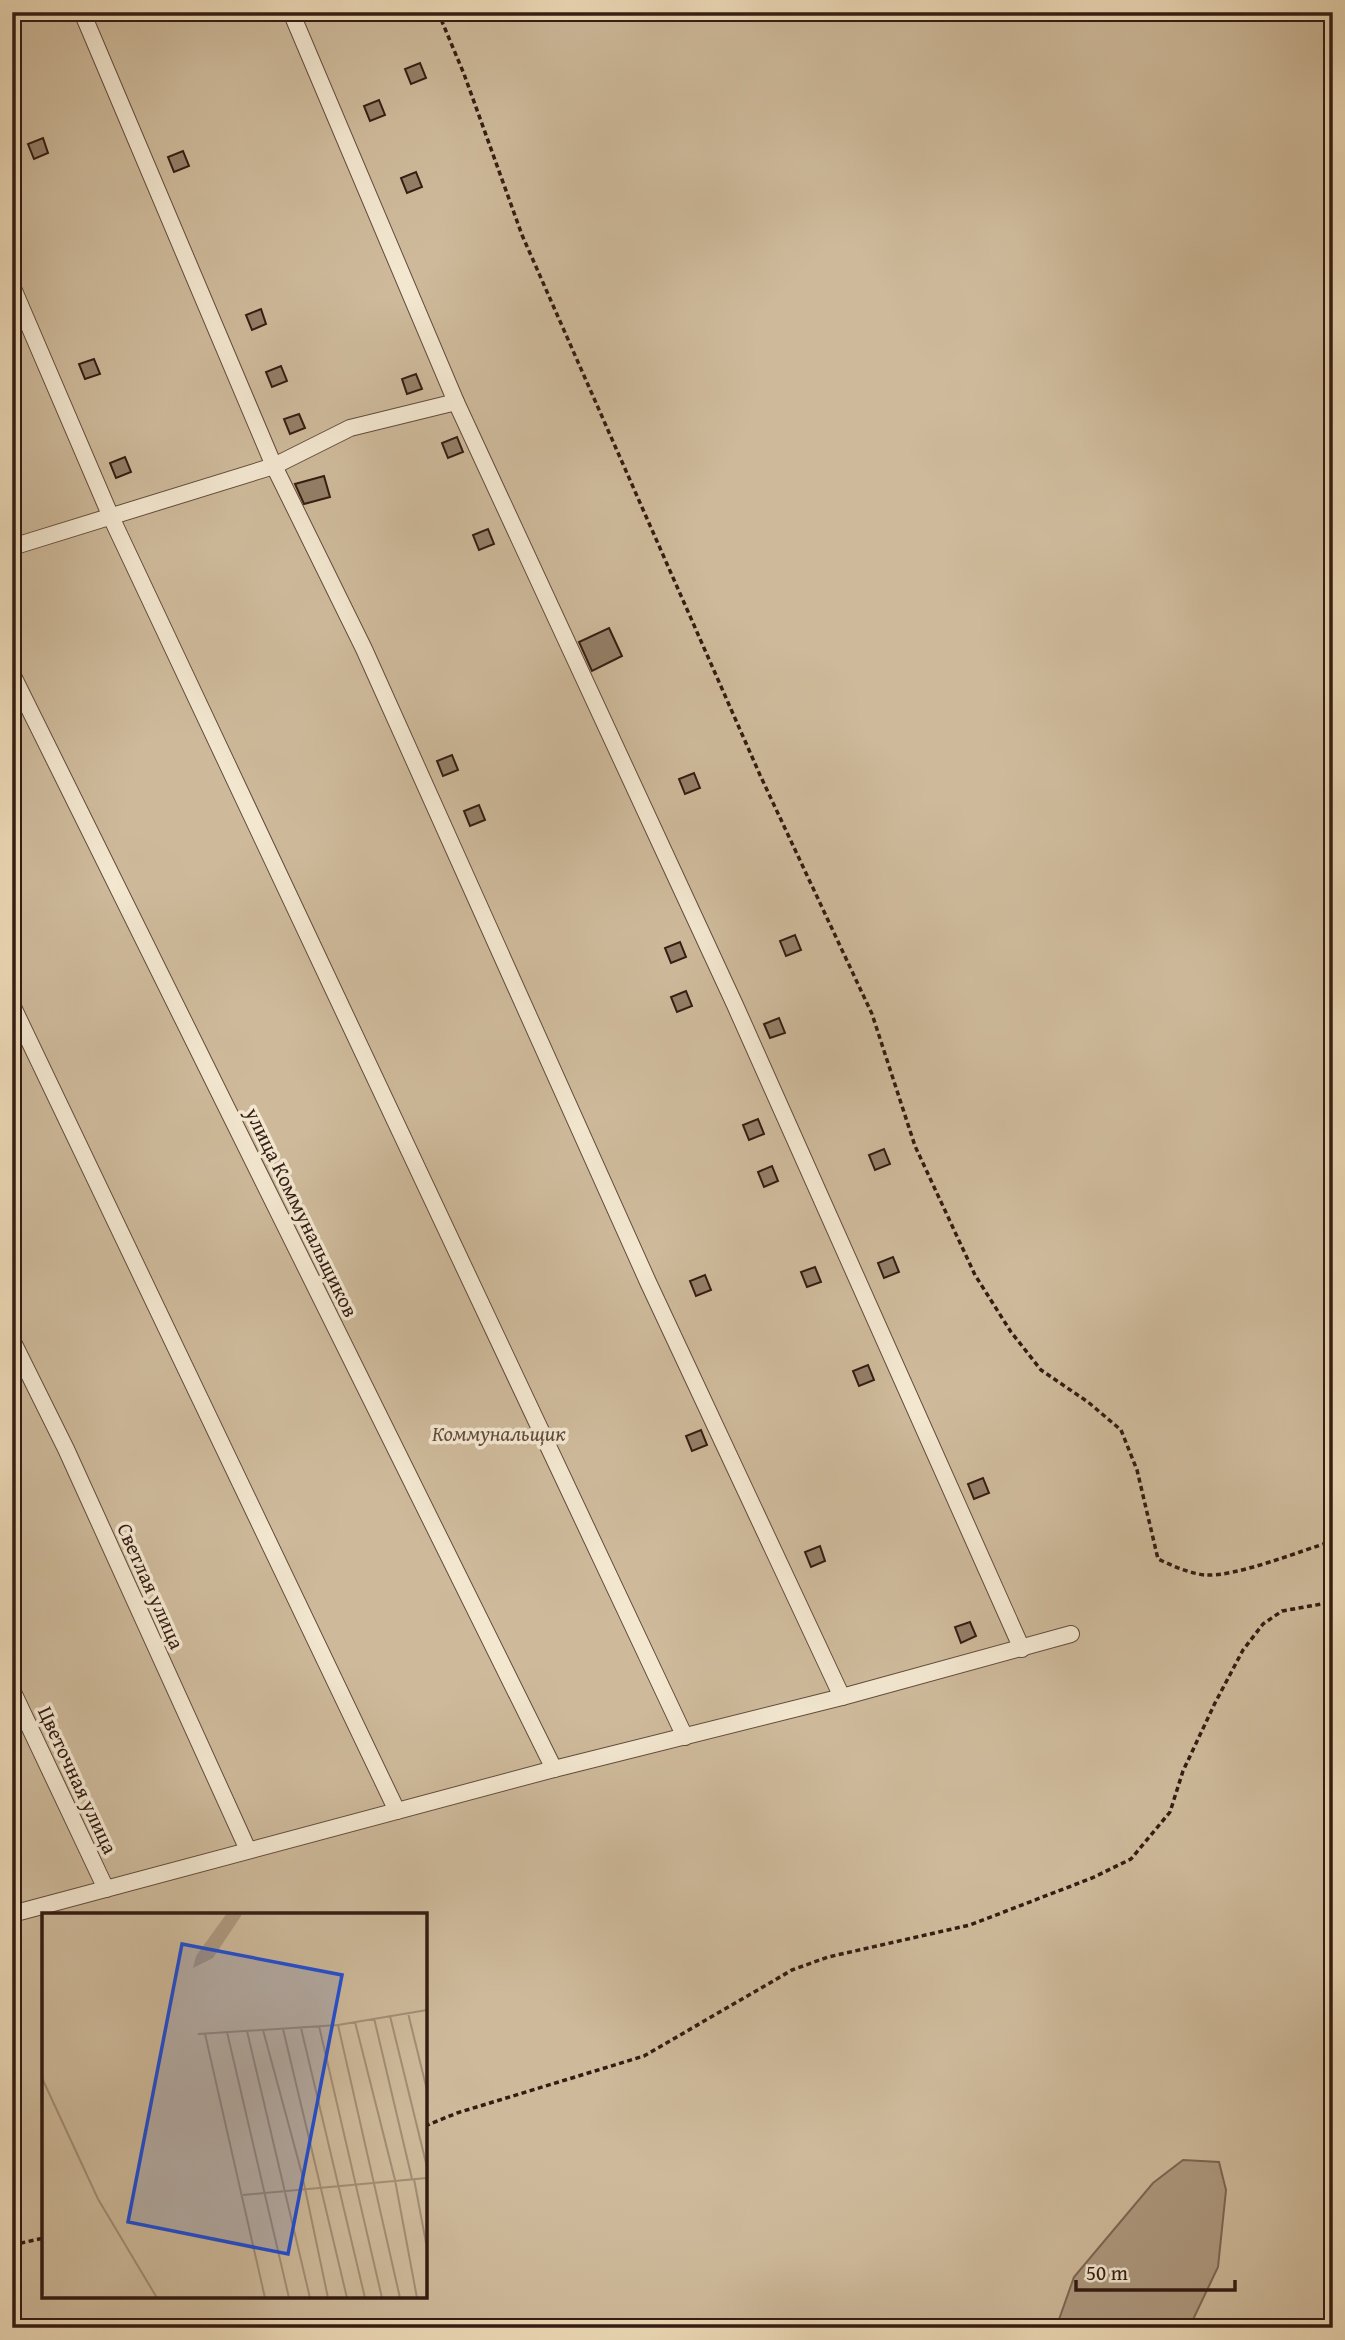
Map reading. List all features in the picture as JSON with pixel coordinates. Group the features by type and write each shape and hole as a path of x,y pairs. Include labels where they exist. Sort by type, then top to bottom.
{"street":[{"path":"82,12 274,466 364,649 643,1269 842,1697"},
{"path":"291,12 456,402 735,1006 1022,1649"},
{"path":"12,286 111,517 685,1737"},
{"path":"12,547 274,466 350,428 456,402"},
{"name":"улица Коммунальщиков","path":"12,674 554,1769"},
{"path":"12,1005 397,1811"},
{"name":"Светлая улица","path":"12,1340 66,1449 248,1850"},
{"path":"12,1914 554,1769 842,1697 1071,1634"},
{"name":"Цветочная улица","path":"12,1690 106,1889"}],"path":[{"path":"439,12 522,235 754,762 872,1014 915,1146 975,1275 1011,1332 1041,1370 1088,1402 1121,1430 1136,1470 1158,1559 1178,1569 1206,1575 1232,1573 1333,1541"},
{"path":"427,2125 457,2113 644,2056 792,1970 828,1957 970,1925 1093,1878 1131,1859 1170,1812 1183,1771 1215,1703 1243,1650 1263,1624 1282,1611 1333,1602"},
{"path":"12,2245 42,2238"}],"green space":[{"name":"Коммунальщик","path":"12,12 1333,12 1333,2328 12,2328"}],"shaded area":[{"path":"1183,2160 1219,2162 1226,2190 1218,2267 1189,2328 1056,2328 1074,2277 1153,2183"}],"building":[{"path":"420,63 426,78 411,84 405,69"},
{"path":"379,100 385,115 370,121 364,106"},
{"path":"43,138 48,153 34,159 28,144"},
{"path":"183,151 189,166 174,172 168,157"},
{"path":"416,172 422,187 407,193 401,178"},
{"path":"261,309 266,324 252,330 246,315"},
{"path":"94,359 100,374 85,379 79,364"},
{"path":"281,366 287,381 272,387 266,372"},
{"path":"416,374 422,389 407,394 402,379"},
{"path":"299,414 305,428 290,434 284,419"},
{"path":"457,437 463,452 448,458 442,443"},
{"path":"125,457 131,472 116,478 110,463"},
{"path":"324,476 330,497 304,504 295,484"},
{"path":"488,529 494,544 479,550 473,535"},
{"path":"609,628 622,656 592,671 579,642"},
{"path":"452,755 458,770 443,776 437,761"},
{"path":"694,773 700,788 685,794 679,779"},
{"path":"479,805 485,820 470,826 464,811"},
{"path":"795,935 801,950 786,956 780,941"},
{"path":"680,942 686,957 671,963 665,948"},
{"path":"686,991 692,1006 677,1012 671,997"},
{"path":"779,1018 785,1033 770,1038 764,1024"},
{"path":"758,1119 764,1134 749,1140 743,1125"},
{"path":"884,1149 890,1164 875,1170 869,1155"},
{"path":"772,1166 778,1181 764,1187 758,1172"},
{"path":"893,1257 899,1272 884,1278 878,1263"},
{"path":"815,1267 821,1282 807,1287 801,1272"},
{"path":"705,1275 711,1290 696,1296 690,1281"},
{"path":"868,1365 874,1380 859,1386 853,1371"},
{"path":"701,1430 707,1445 692,1451 686,1436"},
{"path":"983,1478 989,1493 974,1499 968,1484"},
{"path":"820,1546 825,1561 811,1567 805,1552"},
{"path":"970,1622 976,1636 961,1643 955,1627"}]}
